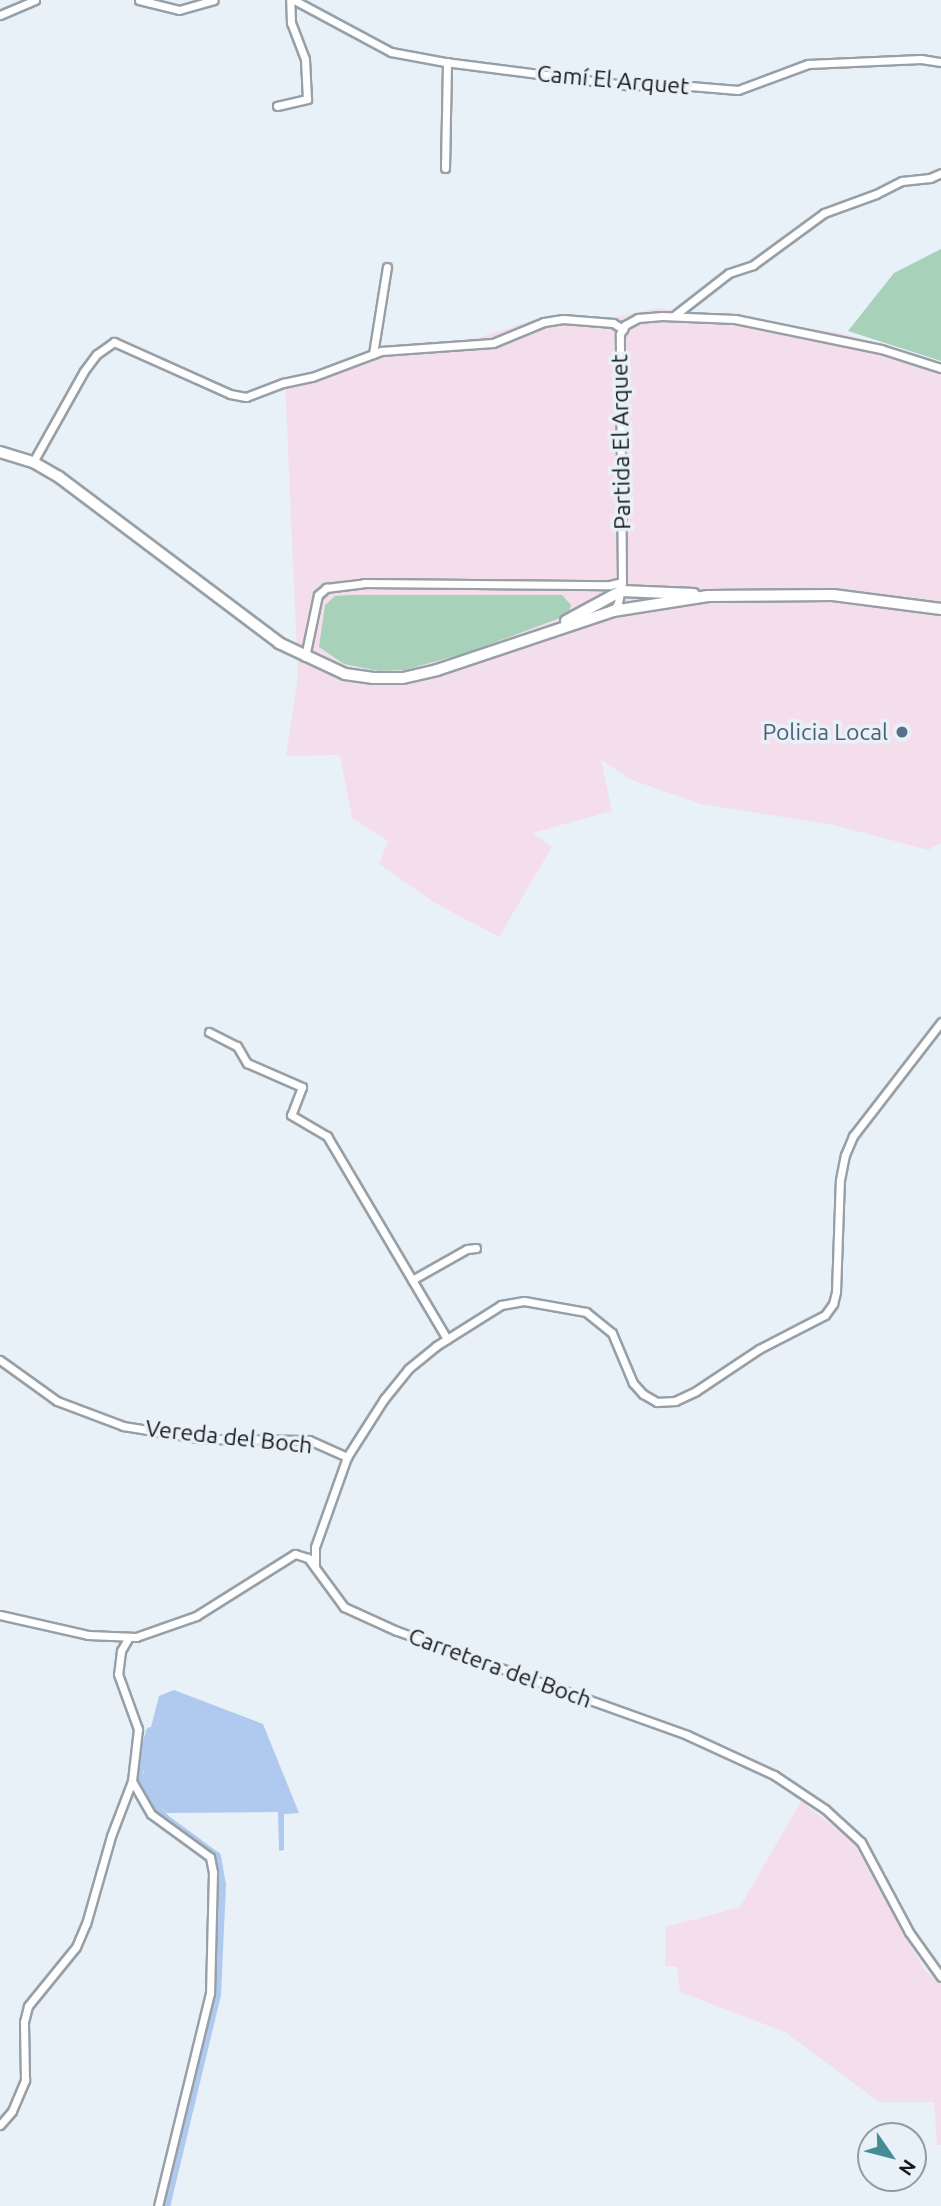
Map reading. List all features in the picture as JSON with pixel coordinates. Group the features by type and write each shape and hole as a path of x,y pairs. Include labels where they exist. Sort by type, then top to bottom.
{"street":[{"path":"0,15 35,0"},
{"path":"139,0 178,10 214,0"},
{"path":"277,106 307,99 305,59 291,23 292,0"},
{"name":"Camí El Arquet","path":"292,0 391,52 632,86 655,83 738,90 808,64 921,59 941,62"},
{"path":"445,168 447,62"},
{"path":"674,316 730,273 752,265 824,213 876,194 902,181 930,178 941,173"},
{"path":"373,354 387,267"},
{"name":"Partida El Arquet","path":"622,586 620,334 622,329 638,318 674,316 735,319 881,349 941,368"},
{"path":"33,463 83,371 97,354 114,342 230,394 246,397 283,383 312,377 373,354 493,343 544,322 563,319 613,323 622,329"},
{"path":"0,452 33,463 88,496 244,618 305,658 345,674 372,678 403,678 437,670 552,629 612,611 708,596 833,595 941,609"},
{"path":"305,658 318,595 326,588 364,583 610,585 708,596"},
{"path":"612,611 622,586"},
{"path":"552,629 622,586"},
{"path":"315,1567 315,1547 347,1457 384,1399 408,1370 447,1339 501,1305 524,1301 573,1308 600,1321 619,1346 633,1383 643,1394 657,1402 675,1401 696,1391 759,1349 825,1315 833,1304 836,1292 840,1180 845,1155 853,1136 941,1022"},
{"path":"209,1032 237,1046 247,1063 302,1087 291,1115 327,1136 447,1339"},
{"path":"412,1280 467,1249 476,1248"},
{"name":"Vereda del Boch","path":"0,1360 57,1401 123,1426 204,1439 309,1440 347,1457"},
{"path":"0,1615 88,1635 136,1637 196,1616 295,1554 308,1558 315,1567"},
{"name":"Carretera del Boch","path":"315,1567 344,1607 397,1631 687,1735 774,1775 825,1809 861,1842 909,1932 941,1977"},
{"path":"0,2125 12,2112 25,2080 24,2022 29,2006 76,1947 86,1924 111,1836 132,1782 138,1730 118,1674 121,1651 129,1637"},
{"path":"132,1782 150,1814 210,1857 213,1872 210,1993 158,2206"}],"shaded area":[{"path":"657,308 841,333 941,363 941,843 928,850 834,825 701,804 632,780 601,760 612,811 532,833 552,847 499,937 435,903 379,864 388,841 352,818 340,755 286,756 298,676 285,383 385,345 474,339 544,317 612,318"},
{"path":"801,1801 853,1842 924,1969 941,1985 941,2145 937,2145 934,2102 879,2102 785,2032 680,1992 677,1967 665,1966 666,1927 740,1907"}],"green space":[{"path":"941,249 941,361 848,331 894,273"},
{"path":"562,595 571,605 569,612 560,618 469,652 405,670 379,671 344,664 319,647 325,605 335,596"}],"water":[{"path":"174,1690 263,1724 299,1813 284,1814 284,1850 279,1851 278,1812 167,1813 154,1800 144,1778 144,1754 159,1696"}],"waterway":[{"path":"150,1731 138,1772 148,1798 164,1818 216,1856 221,1884 216,1994 165,2206"}],"place":[{"name":"Policia Local","path":"902,732"}]}
